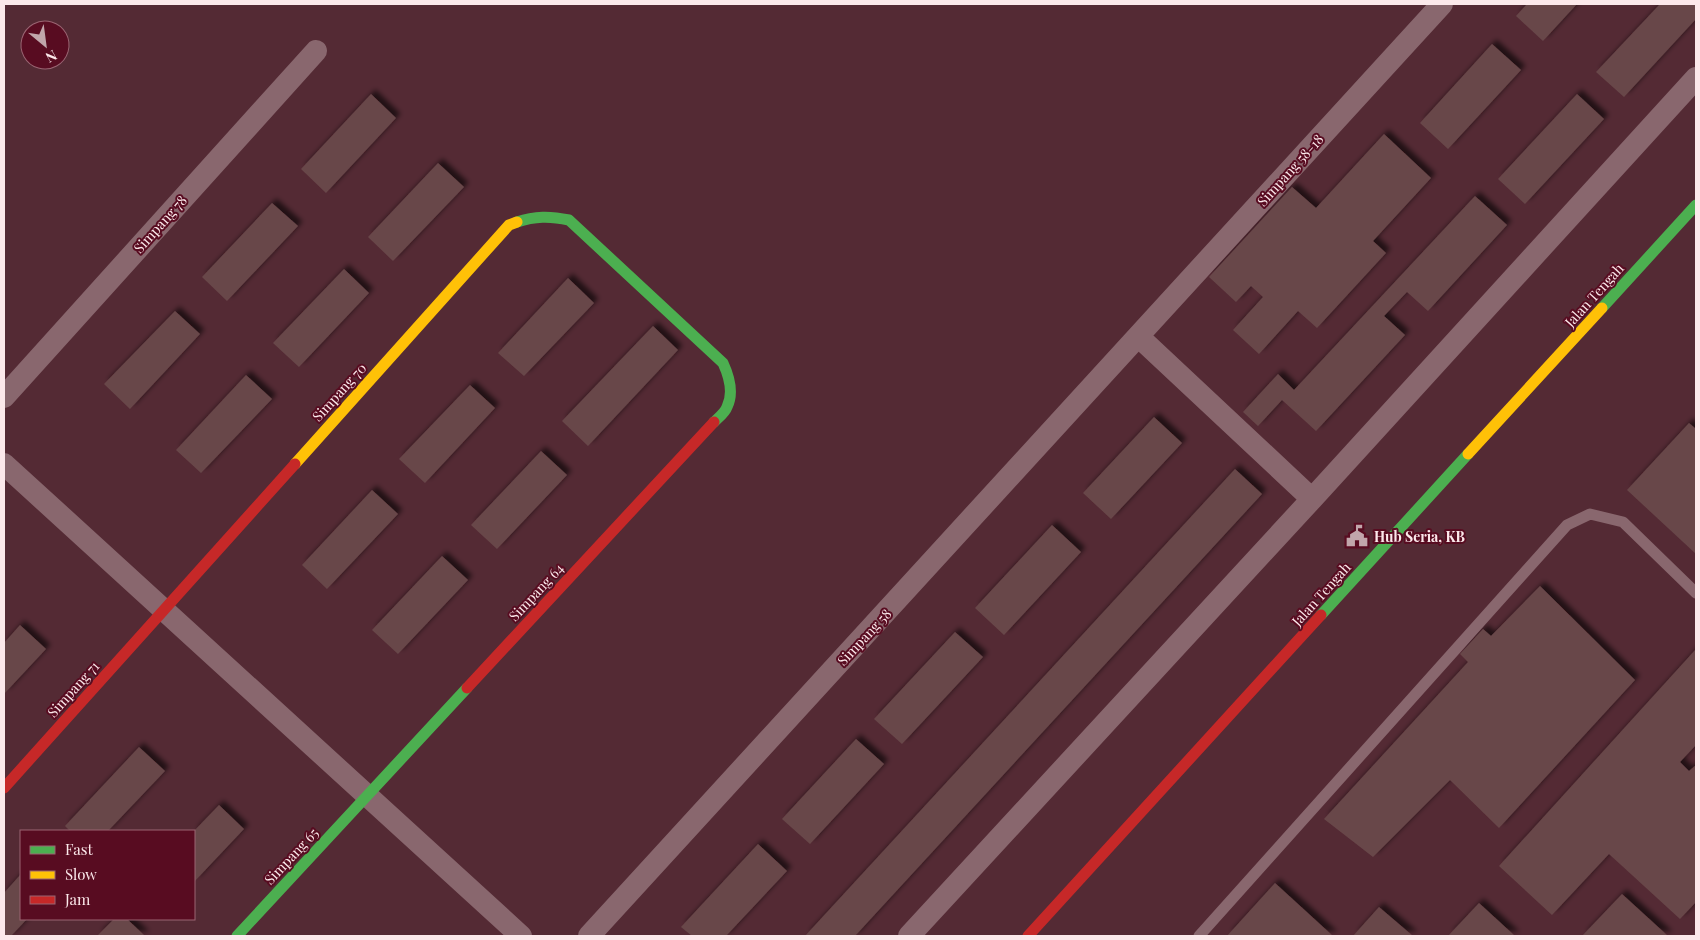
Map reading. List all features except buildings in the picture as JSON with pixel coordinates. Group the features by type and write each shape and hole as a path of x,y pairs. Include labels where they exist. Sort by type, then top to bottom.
{"street":[{"name":"Simpang 58-18","path":"1139,337 1442,4"},
{"name":"Simpang 78","path":"4,397 316,51"},
{"path":"909,936 1312,499 1696,78"},
{"name":"Jalan Tengah","path":"1028,936 1696,205"},
{"name":"Simpang 64","path":"367,796 727,408 731,385 723,363 569,220 549,216"},
{"name":"Simpang 70","path":"164,610 509,225 528,217 549,216"},
{"path":"1139,337 1312,499"},
{"name":"Simpang 58","path":"589,936 1139,337"},
{"path":"4,464 521,936"},
{"name":"Simpang 71","path":"4,788 164,610"},
{"name":"Simpang 65","path":"237,936 367,796"}],"lane":[{"path":"1199,936 1567,525 1590,514 1623,522 1696,593"}],"traffic: fast":[{"path":"1602,308 1696,205"},
{"path":"517,222 543,217 569,220 723,363 729,379 730,396 726,409 714,422"},
{"path":"1321,615 1468,454"},
{"path":"237,936 467,688"}],"traffic: slow":[{"path":"295,464 509,225 517,222"},
{"path":"1468,454 1602,308"}],"traffic: jam":[{"path":"467,688 714,422"},
{"path":"4,788 295,464"},
{"path":"1028,936 1321,615"}],"place":[{"name":"Hub Seria, KB","path":"1357,536"}]}
